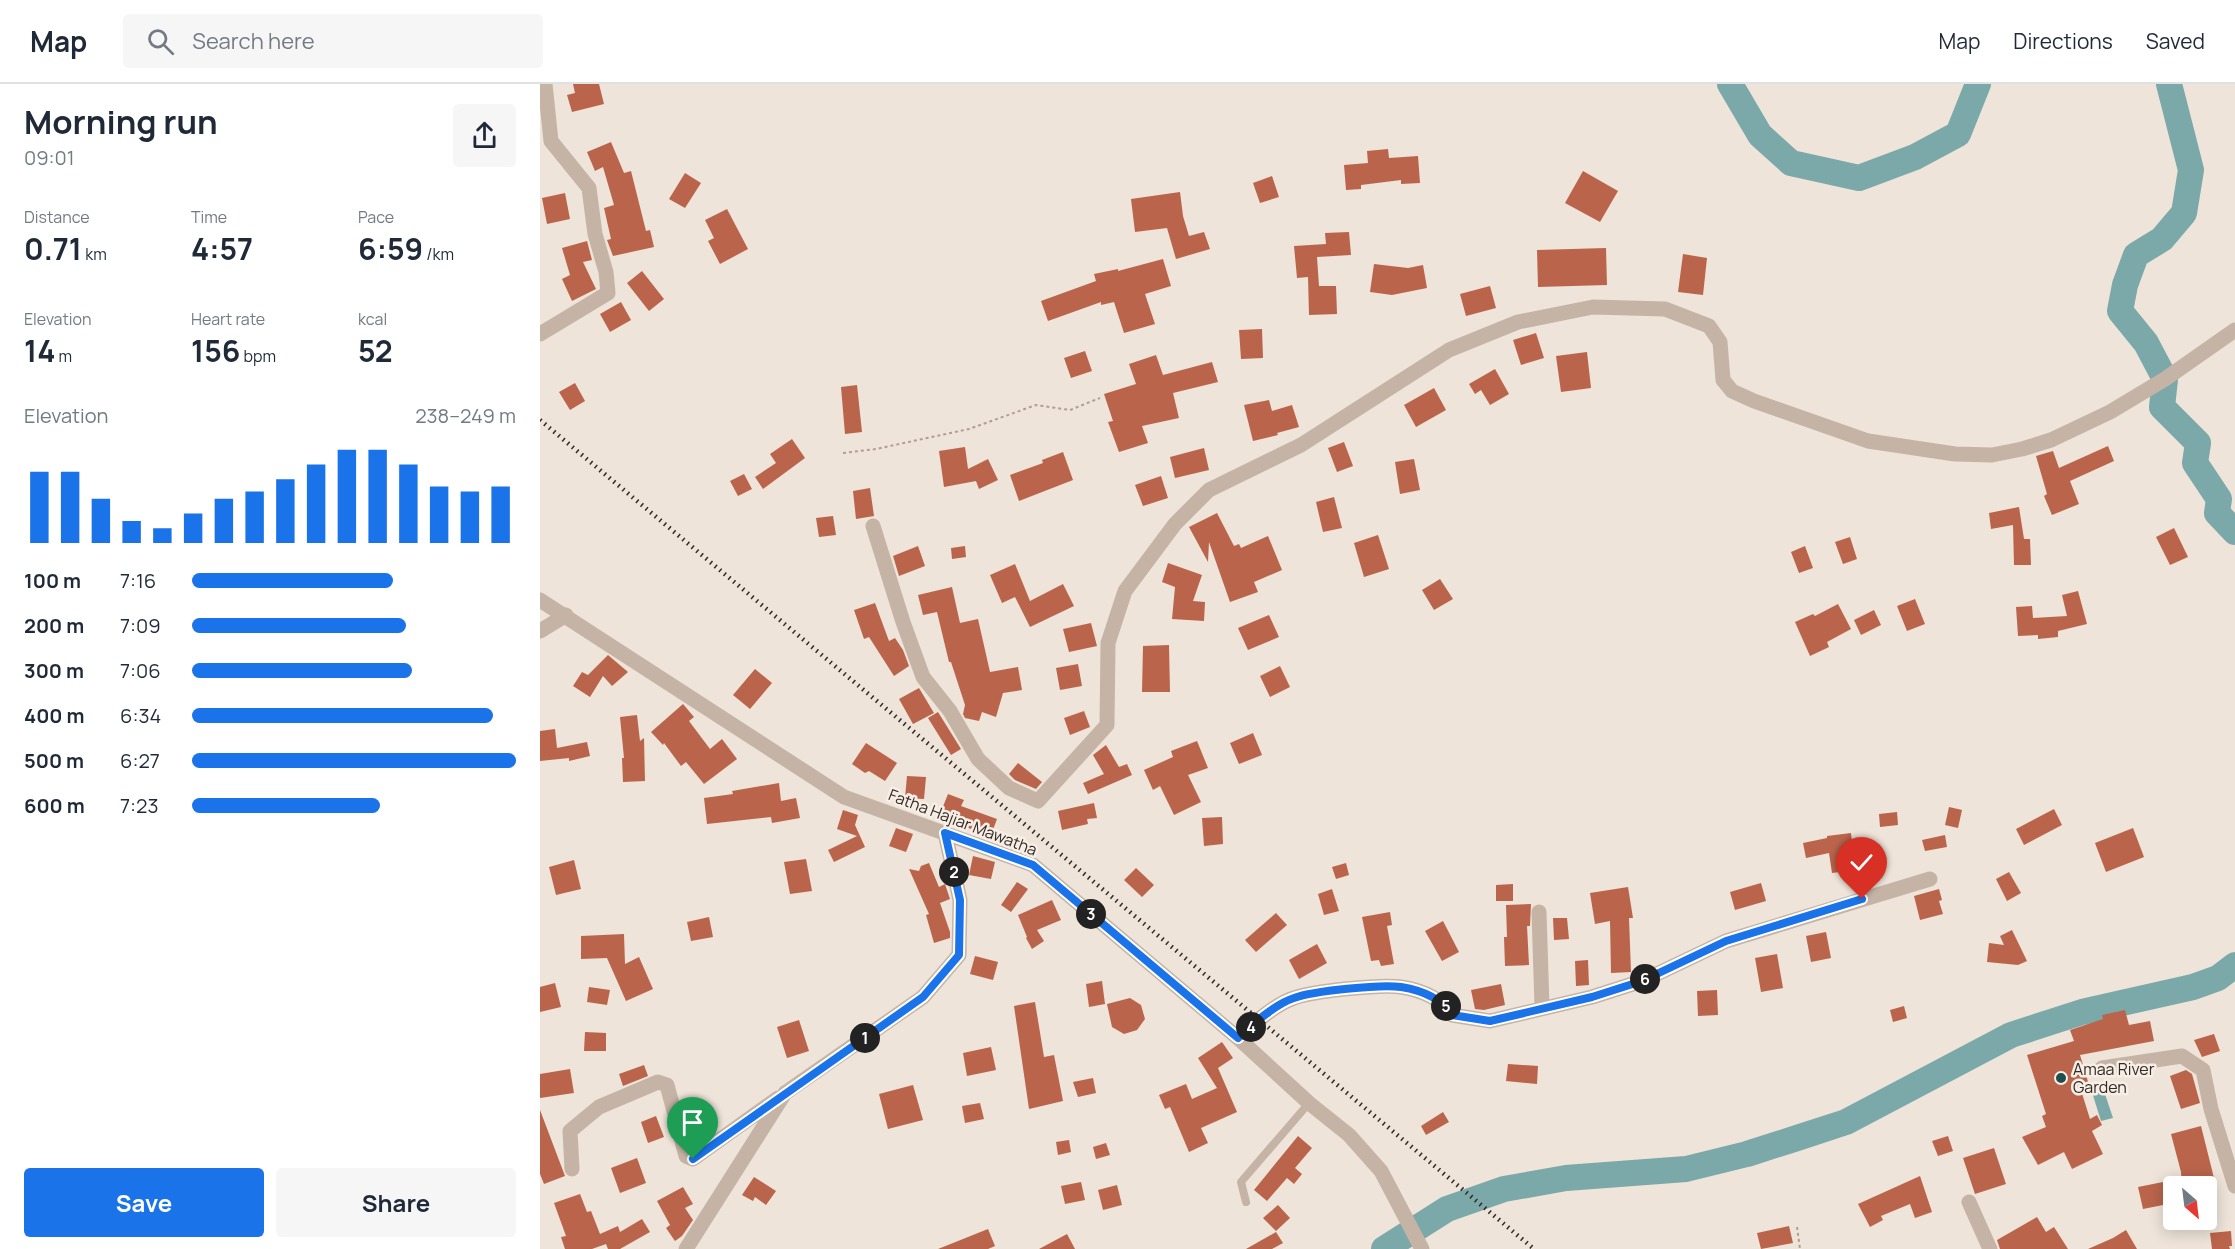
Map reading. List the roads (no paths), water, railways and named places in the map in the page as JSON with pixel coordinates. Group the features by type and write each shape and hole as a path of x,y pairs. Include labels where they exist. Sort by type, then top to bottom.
{"street":[{"path":"540,334 608,293 606,272 595,234 589,188 551,141 544,84"},
{"path":"873,526 923,677 950,711 978,759 1009,788 1038,801 1107,725 1108,643 1125,591 1175,524 1209,490 1301,445 1449,350 1518,322 1593,307 1665,309 1709,326 1720,342 1723,380 1732,391 1754,401 1868,441 1955,454 1992,455 2051,440 2110,412 2165,379 2235,330"},
{"name":"Fatha Hajiar Mawatha","path":"540,600 844,796 1033,865 1349,1135 1381,1171 1422,1249"},
{"path":"540,631 566,615"},
{"path":"572,1169 570,1131 599,1107 658,1082 667,1085 686,1156 693,1159 923,997 959,955 960,900 945,833"},
{"path":"1238,1038 1259,1019 1294,998 1345,989 1399,986 1428,994 1446,1006 1452,1015 1490,1021 1592,997 1642,981 1726,941 1930,879"},
{"path":"1539,912 1542,1007"},
{"path":"2102,1068 2182,1056 2203,1070 2211,1109 2235,1186"},
{"path":"686,1249 785,1093"},
{"path":"1969,1202 1990,1249"}],"lane":[{"path":"1246,1202 1241,1182 1309,1103"}],"water":[{"path":"2102,1085 2113,1118 2101,1121 2091,1089"}],"waterway":[{"path":"1730,84 1760,135 1791,163 1859,178 1915,157 1958,134 1978,84"},
{"path":"2169,84 2191,170 2184,213 2162,239 2136,255 2125,285 2120,311 2146,343 2165,379 2162,407 2198,443 2195,463 2219,499 2217,513 2235,532"},
{"path":"1384,1249 1447,1209 1504,1189 1566,1178 1686,1169 1747,1154 1846,1122 2011,1035 2082,1012 2193,987 2218,978 2235,965"}],"railway":[{"path":"540,420 1534,1249"}],"place":[{"name":"Amaa River Garden","path":"2061,1078"}]}
